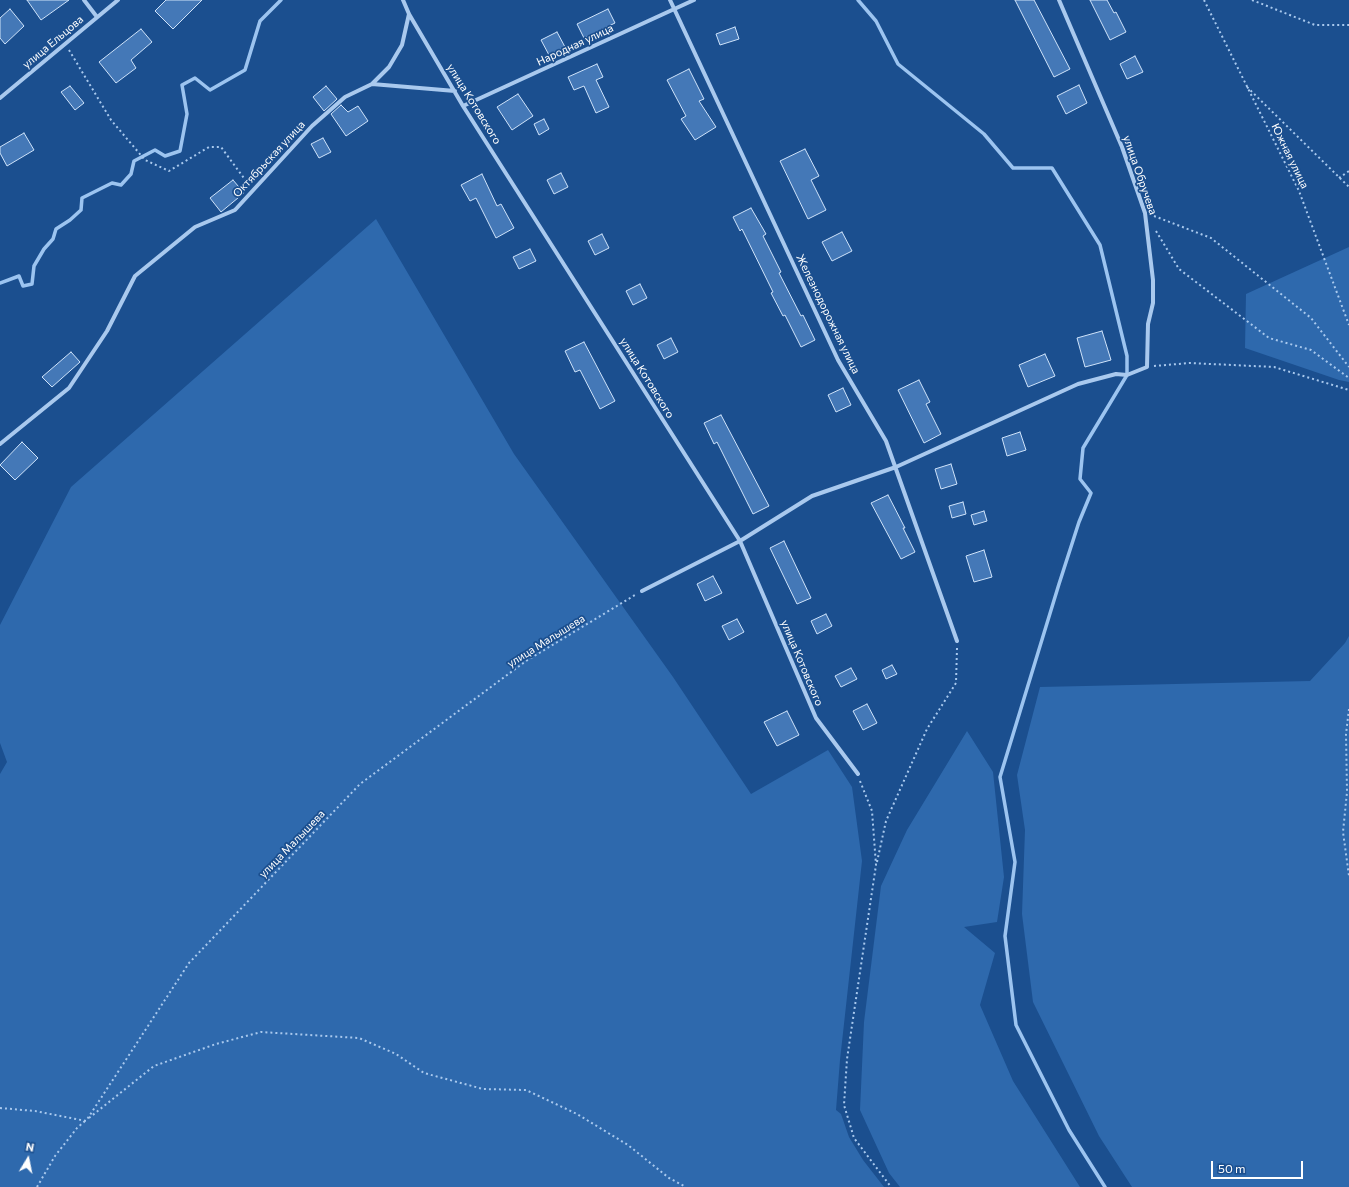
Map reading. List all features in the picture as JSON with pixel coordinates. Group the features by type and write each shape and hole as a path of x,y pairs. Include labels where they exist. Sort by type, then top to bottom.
{"street":[{"path":"84,0 97,18"},
{"name":"улица Ельцова","path":"0,98 118,0"},
{"name":"улица Котовского","path":"403,0 409,14 463,106 740,541 816,718 858,774"},
{"name":"Железнодорожная улица","path":"670,0 838,360 886,441 957,641"},
{"name":"Народная улица","path":"463,106 694,0"},
{"name":"улица Обручева","path":"1059,0 1064,8 1122,147 1145,213 1153,280 1153,303 1148,324 1147,367"},
{"name":"Октябрьская улица","path":"0,444 69,388 107,331 135,276 195,227 235,210 312,126 345,98 372,84 389,67 402,45 409,14"},
{"path":"372,84 455,91"},
{"path":"642,591 740,541 812,496 896,467 1078,384 1116,374 1127,375 1147,367"}],"path":[{"name":"Южная улица","path":"1204,0 1299,190 1349,326"},
{"path":"1252,0 1315,25 1349,25"},
{"path":"65,44 111,120 145,160 169,171 209,147 221,147 253,190"},
{"path":"1246,85 1349,187"},
{"path":"1339,178 1349,171"},
{"path":"1145,213 1211,238 1311,318 1349,367"},
{"path":"1145,213 1179,269 1269,338 1311,350 1349,378"},
{"path":"1147,367 1190,363 1274,367 1349,390"},
{"name":"улица Малышева","path":"86,1120 189,963 360,784 526,661 642,591"},
{"path":"891,1187 854,1138 844,1105 847,1060 876,865 886,821 927,729 956,683 957,641"},
{"path":"1349,709 1346,734 1347,792 1343,832 1349,876"},
{"path":"858,774 872,811 876,865"},
{"path":"37,1187 55,1156 77,1128 154,1066 216,1044 261,1032 359,1038 396,1054 424,1073 483,1089 526,1090 576,1114 628,1145 670,1178 686,1187"},
{"path":"0,1108 35,1111 86,1120"}],"shaded area":[{"path":"376,219 514,454 673,677 751,794 828,750 852,787 862,861 840,1060 836,1110 841,1114 849,1137 863,1160 884,1187 0,1187 0,774 7,762 0,743 0,625 71,487"},
{"path":"1349,247 1349,382 1339,380 1245,348 1246,294"},
{"path":"1349,636 1349,1187 1132,1187 1099,1136 1033,1002 1022,914 1025,830 1017,775 1040,687 1310,681 1345,643"},
{"path":"967,731 993,772 1004,877 997,922 964,927 995,953 980,1005 1013,1081 1080,1187 900,1187 889,1173 860,1110 864,1022 881,886 907,830"}],"building":[{"path":"27,0 69,0 41,20"},
{"path":"166,0 202,0 173,29 155,11"},
{"path":"1015,0 1034,0 1070,69 1054,77"},
{"path":"1090,0 1107,0 1114,13 1116,12 1126,32 1110,40"},
{"path":"10,9 24,26 5,44 0,38 0,18"},
{"path":"608,9 615,23 584,38 577,24"},
{"path":"735,27 739,39 720,45 716,34"},
{"path":"141,29 152,42 131,60 136,68 116,83 99,62"},
{"path":"557,32 565,47 549,55 541,40"},
{"path":"1135,56 1143,72 1127,79 1120,64"},
{"path":"597,64 603,77 596,80 609,107 596,113 584,86 574,90 568,77"},
{"path":"689,69 704,99 699,101 716,127 695,140 681,119 686,116 667,80"},
{"path":"1079,85 1087,103 1066,114 1057,96"},
{"path":"70,86 84,103 75,110 61,92"},
{"path":"326,86 337,99 324,111 313,97"},
{"path":"518,94 533,116 512,130 497,107"},
{"path":"341,105 348,112 358,106 368,121 346,136 331,114"},
{"path":"544,119 549,129 539,135 534,124"},
{"path":"24,133 34,150 7,166 0,153 0,147"},
{"path":"323,138 331,152 319,158 311,144"},
{"path":"805,149 819,176 811,180 826,210 808,219 780,161"},
{"path":"561,173 568,187 554,194 547,180"},
{"path":"482,174 497,206 501,204 514,228 496,238 476,198 470,201 461,185"},
{"path":"233,180 244,193 221,212 210,198"},
{"path":"751,208 766,234 763,236 781,272 779,273 801,316 803,315 815,340 801,347 785,315 783,316 771,293 773,292 742,229 740,231 733,217"},
{"path":"842,232 852,251 832,261 822,242"},
{"path":"602,234 609,248 595,255 588,241"},
{"path":"530,249 536,261 519,269 513,257"},
{"path":"640,284 647,298 633,305 626,291"},
{"path":"1102,331 1111,360 1085,367 1077,338"},
{"path":"671,338 678,352 664,359 657,345"},
{"path":"584,342 615,401 600,409 580,370 575,372 565,351"},
{"path":"71,352 80,362 52,387 42,377"},
{"path":"1045,354 1055,376 1028,387 1019,365"},
{"path":"919,380 930,402 926,404 941,434 924,443 898,390"},
{"path":"843,388 851,405 836,412 828,395"},
{"path":"721,415 769,506 753,514 717,442 714,444 704,423"},
{"path":"1020,432 1026,450 1007,456 1002,438"},
{"path":"22,442 38,458 15,480 0,465"},
{"path":"951,464 957,484 941,489 935,469"},
{"path":"888,495 905,528 903,528 915,552 901,559 871,503"},
{"path":"963,502 966,514 952,518 949,506"},
{"path":"984,511 987,521 974,525 971,515"},
{"path":"784,541 811,598 797,604 770,548"},
{"path":"984,550 992,577 974,582 966,556"},
{"path":"713,576 722,593 705,601 697,584"},
{"path":"826,614 832,626 817,634 811,621"},
{"path":"737,619 744,632 729,640 722,626"},
{"path":"892,665 897,674 886,679 882,670"},
{"path":"851,668 857,679 841,687 835,676"},
{"path":"867,704 877,723 863,730 853,711"},
{"path":"787,711 799,735 777,746 764,722"}],"waterway":[{"path":"0,283 19,276 23,286 32,284 34,266 44,249 53,239 56,229 70,220 81,210 82,198 112,183 121,185 131,174 134,161 155,150 165,156 180,151 187,114 182,85 195,78 210,90 245,70 260,21 281,0"},
{"path":"858,0 876,21 898,64 984,134 1013,168 1052,168 1100,245 1127,356 1127,375 1083,448 1080,479 1091,493 1079,522 1059,584 1000,777 1015,862 1005,936 1016,1025 1069,1130 1105,1187"}]}
